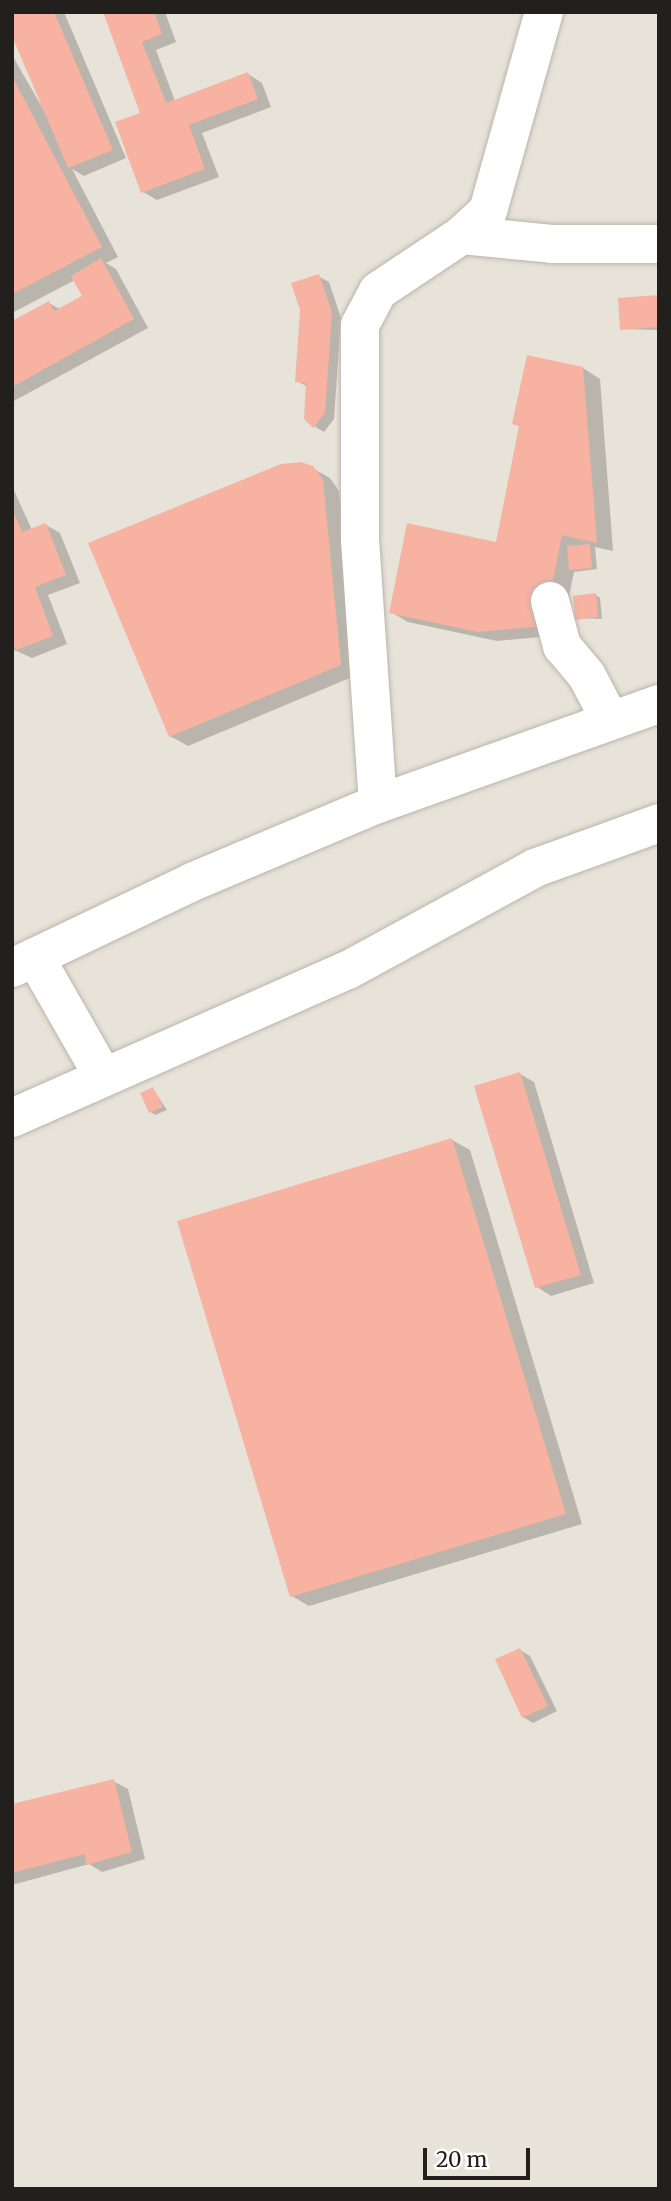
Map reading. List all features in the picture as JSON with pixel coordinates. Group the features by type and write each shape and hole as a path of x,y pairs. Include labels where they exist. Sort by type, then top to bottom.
{"main road":[{"path":"378,804 360,538 360,326 379,291 462,235 493,201 544,12"},
{"path":"462,235 552,244 659,244"},
{"path":"550,601 562,646 587,676 610,720"},
{"path":"103,1076 23,962 192,882 378,804 659,704"},
{"path":"12,1118 348,970 535,868 659,823"}],"building":[{"path":"12,12 54,12 113,150 68,168 12,36"},
{"path":"103,12 154,12 162,34 142,42 166,103 248,72 258,99 189,125 205,169 141,193 115,122 140,113"},
{"path":"12,76 102,247 12,294"},
{"path":"101,258 134,319 12,387 12,321 49,301 54,311 82,296 71,276"},
{"path":"319,274 332,312 325,413 313,428 304,419 306,383 295,382 300,310 291,283"},
{"path":"658,295 659,327 620,330 618,298"},
{"path":"527,355 583,367 597,543 562,535 544,626 478,632 389,613 407,523 496,542 519,426 512,424"},
{"path":"301,462 313,466 323,480 341,665 169,737 88,543 281,464"},
{"path":"12,508 22,532 46,523 66,575 35,587 53,636 16,650 12,640"},
{"path":"590,544 592,568 569,570 567,546"},
{"path":"596,593 598,617 575,620 573,596"},
{"path":"520,1072 581,1275 535,1288 474,1086"},
{"path":"153,1087 163,1107 149,1113 140,1093"},
{"path":"452,1138 566,1514 290,1597 177,1221"},
{"path":"520,1648 548,1706 522,1718 495,1659"},
{"path":"114,1779 132,1852 86,1865 85,1854 12,1873 12,1804"}]}
